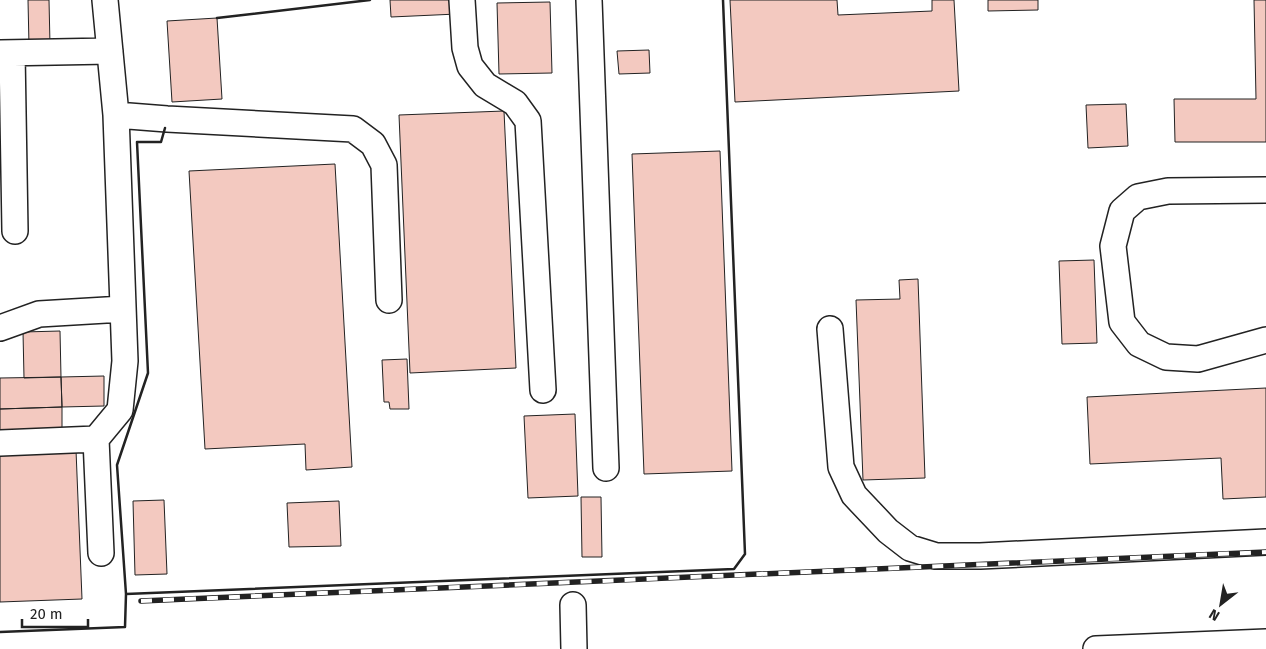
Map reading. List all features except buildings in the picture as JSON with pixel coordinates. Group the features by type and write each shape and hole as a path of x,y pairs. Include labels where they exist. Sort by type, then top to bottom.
{"lane":[{"path":"101,553 96,439 120,410 125,361 116,114 105,0"},
{"path":"462,0 465,48 470,66 485,85 515,103 528,121 544,390"},
{"path":"589,0 606,468"},
{"path":"15,231 6,53 110,52"},
{"path":"116,114 167,120 352,129 374,144 384,165 388,300"},
{"path":"1266,190 1168,191 1138,197 1122,211 1114,246 1122,322 1139,344 1166,356 1198,359 1266,340"},
{"path":"0,328 39,314 124,309"},
{"path":"830,328 841,467 854,495 888,531 910,548 936,556 980,556 1266,542"},
{"path":"0,444 96,439"},
{"path":"573,605 574,649"},
{"path":"1096,649 1224,646 1266,642"}],"railway":[{"path":"141,601 1266,552"}],"wall":[{"path":"217,18 370,0"},
{"path":"126,594 734,569 745,554 723,0"},
{"path":"0,632 125,627 126,594 117,465 148,373 137,142 161,142 165,128"}]}
